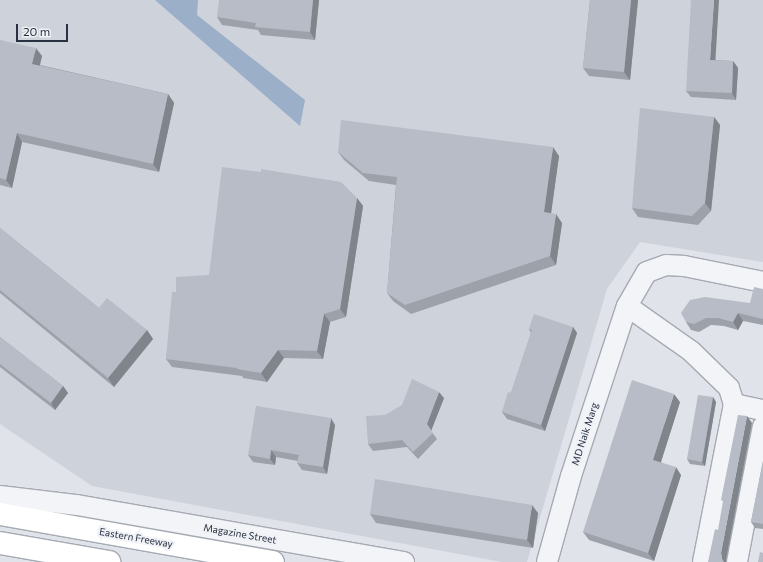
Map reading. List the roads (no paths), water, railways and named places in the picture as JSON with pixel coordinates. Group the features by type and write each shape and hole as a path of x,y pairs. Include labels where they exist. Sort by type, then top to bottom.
{"highway":[{"name":"Eastern Freeway","path":"0,514 273,562"},
{"path":"0,543 109,562"}],"street":[{"name":"MD Naik Marg","path":"547,562 571,476 627,306 647,272 666,265 684,266 763,282"},
{"path":"627,306 691,351 729,388 734,404 703,562"},
{"path":"734,404 763,410"},
{"path":"737,562 763,426"},
{"name":"Magazine Street","path":"0,496 77,506 404,562"},
{"path":"0,553 48,562"}],"water":[{"path":"155,0 198,0 197,15 305,100 300,126"}]}
